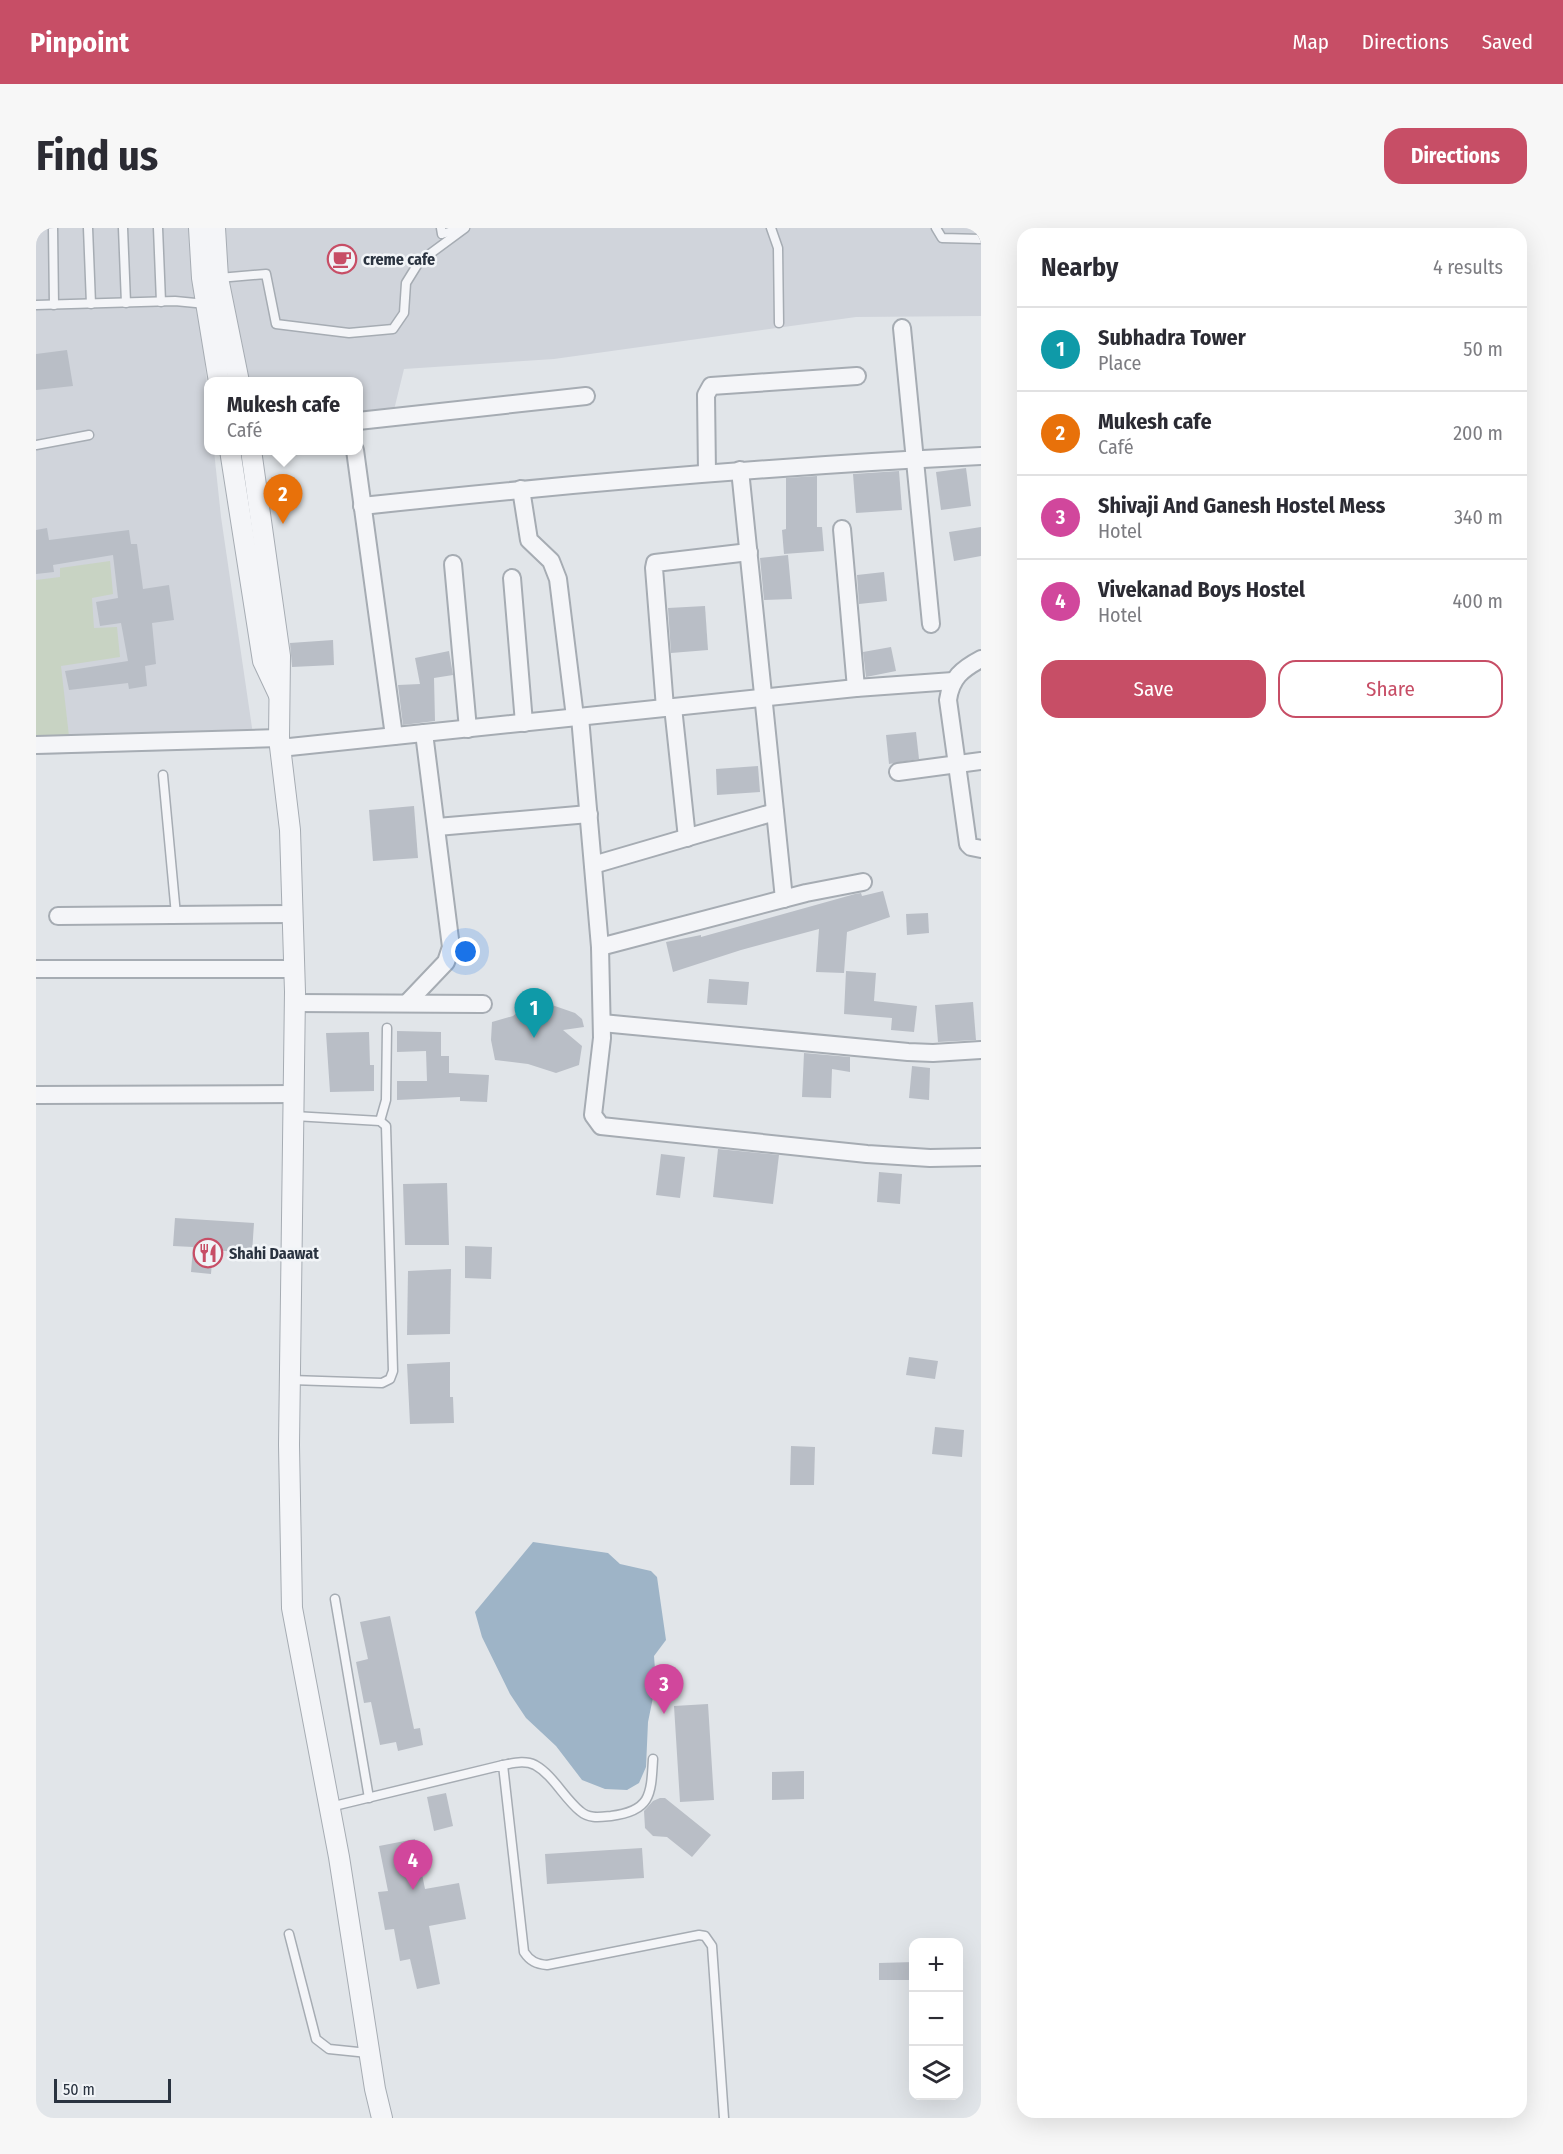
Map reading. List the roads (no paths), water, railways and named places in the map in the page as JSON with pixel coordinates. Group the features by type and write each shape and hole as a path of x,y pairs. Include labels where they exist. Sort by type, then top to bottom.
{"street":[{"path":"199,228 215,305 238,377"},
{"path":"215,228 218,278 215,305 219,377"},
{"path":"902,328 931,624"},
{"path":"707,472 706,395 711,386 856,376"},
{"path":"363,420 586,396"},
{"path":"231,455 263,661 279,695"},
{"path":"252,455 280,656 279,743 290,830 295,969 291,1380 292,1608 329,1807 369,2053 382,2118"},
{"path":"356,455 380,618 394,736"},
{"path":"362,506 707,472 981,456"},
{"path":"741,470 784,899"},
{"path":"521,489 529,540 550,561 558,579 578,717 600,947 601,1059 593,1115 601,1126 867,1154 930,1158 981,1157"},
{"path":"842,529 856,688"},
{"path":"687,838 669,708 654,568 656,563 749,552"},
{"path":"453,564 468,729"},
{"path":"512,578 524,723"},
{"path":"981,659 965,667 953,681 948,700 968,844 971,848 981,849"},
{"path":"36,745 279,743 394,736 856,688 953,681"},
{"path":"407,1004 446,962 451,947 424,733"},
{"path":"898,772 981,761"},
{"path":"593,865 775,812"},
{"path":"437,827 589,814"},
{"path":"600,947 784,899 863,882"},
{"path":"58,916 293,914"},
{"path":"36,969 295,969"},
{"path":"295,1003 483,1004"},
{"path":"602,1023 925,1053 981,1050"},
{"path":"36,1095 294,1094"}],"lane":[{"path":"53,228 54,305"},
{"path":"88,228 91,304"},
{"path":"123,228 126,303"},
{"path":"158,228 161,302"},
{"path":"218,278 266,274 276,324 349,333 393,329 404,313 406,283 418,262 465,228 442,234 441,228"},
{"path":"771,228 778,248 779,323"},
{"path":"936,228 942,238 981,239"},
{"path":"36,305 161,302 215,305"},
{"path":"36,445 89,435"},
{"path":"163,775 176,915"},
{"path":"380,1121 386,1100 387,1028"},
{"path":"291,1380 382,1383 390,1378 393,1371 386,1126 380,1121 294,1116"},
{"path":"335,1599 369,1798"},
{"path":"329,1807 523,1762 537,1766 582,1813 598,1817 629,1814 647,1799 651,1792 653,1759"},
{"path":"503,1765 524,1952 536,1964 547,1965 699,1935 705,1936 712,1946 724,2118"},
{"path":"289,1934 316,2039 328,2049 369,2053"}],"water":[{"path":"533,1542 608,1553 620,1564 651,1571 657,1577 666,1640 654,1656 656,1683 648,1722 646,1767 639,1783 627,1790 605,1789 582,1780 556,1746 526,1718 510,1694 482,1637 475,1612"}],"place":[{"name":"creme cafe","path":"342,259"},
{"name":"Mukesh cafe","path":"283,524"},
{"name":"Subhadra Tower","path":"534,1038"},
{"name":"Shahi Daawat","path":"208,1253"},
{"name":"Shivaji And Ganesh Hostel Mess","path":"664,1714"},
{"name":"Vivekanad Boys Hostel","path":"413,1890"}]}
